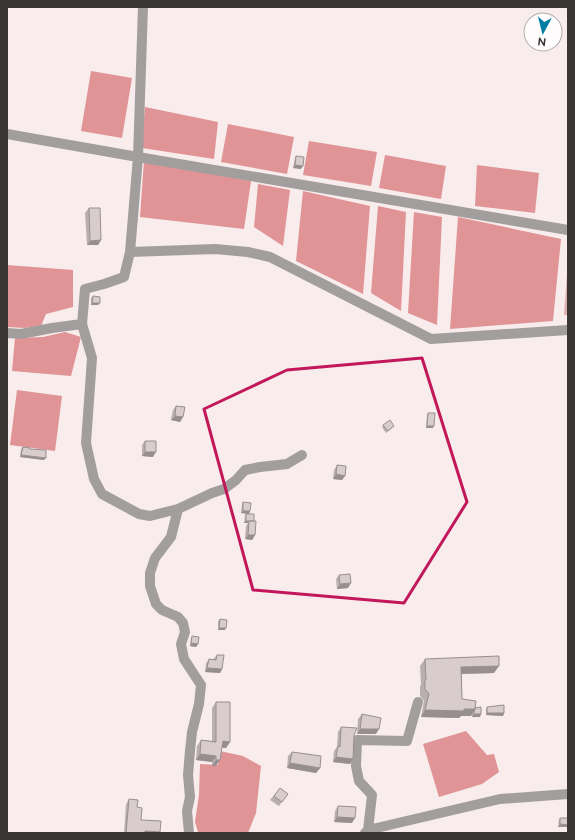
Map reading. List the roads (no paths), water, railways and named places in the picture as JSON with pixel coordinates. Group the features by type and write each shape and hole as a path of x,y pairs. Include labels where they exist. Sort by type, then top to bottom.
{"street":[{"path":"143,7 138,157 130,252 124,277 104,284 85,288 82,324 92,358 86,444 94,479 102,494 139,514 150,516 178,509 224,489 236,480 245,470 287,464 302,455"},
{"path":"7,134 568,230"},
{"path":"130,252 215,249 248,252 270,257 431,339 568,330"},
{"path":"7,333 21,334 82,324"},
{"path":"178,509 171,537 155,558 150,574 150,586 156,604 162,610 178,617 183,623 185,632 181,644 184,659 200,685 200,704 192,732 188,775 190,797 187,811 189,833"},
{"path":"418,702 407,741 357,740 356,766 359,781 372,795 367,832 500,799 568,794"}]}
